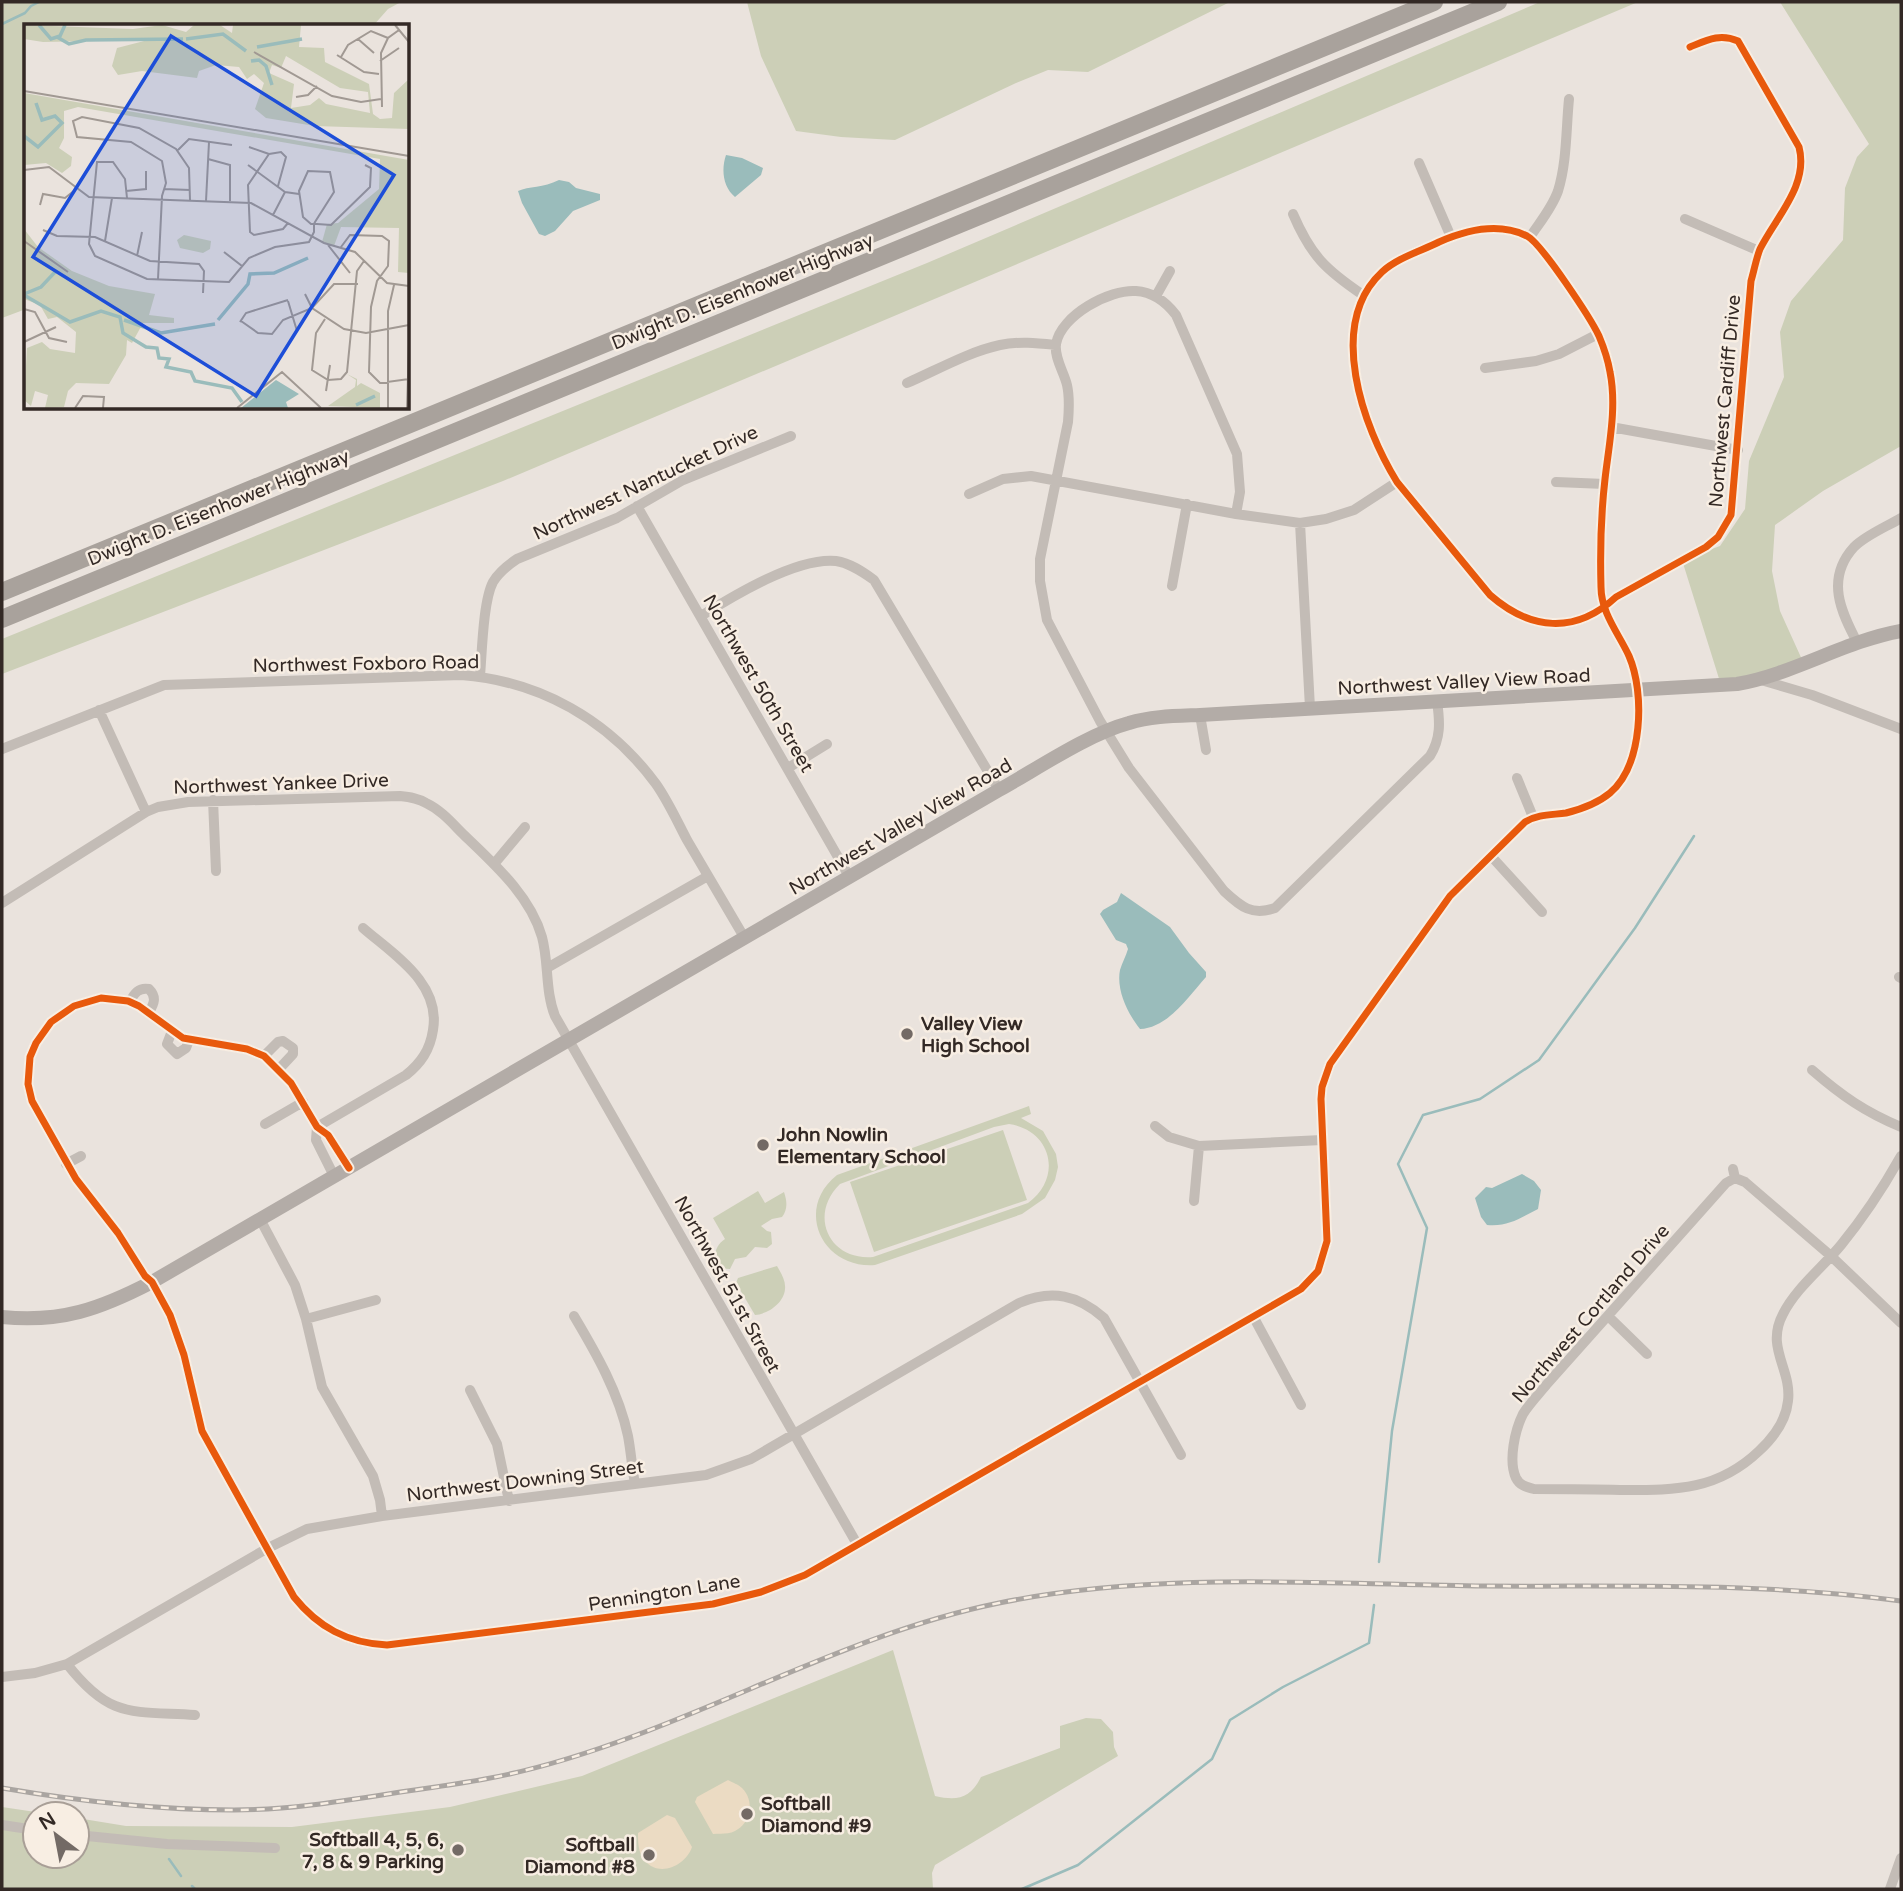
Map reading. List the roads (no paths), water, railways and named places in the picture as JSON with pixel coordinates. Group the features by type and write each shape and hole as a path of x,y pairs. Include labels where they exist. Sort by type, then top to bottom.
{"highway":[{"name":"Dwight D. Eisenhower Highway","path":"2,592 1434,2"},
{"name":"Dwight D. Eisenhower Highway","path":"2,619 1498,2"}],"street":[{"name":"Northwest Cardiff Drive","path":"1363,295 1356,317 1356,375 1368,424 1385,462 1397,482 1490,595 1504,608 1522,618 1541,623 1566,624 1583,619 1604,608 1616,597 1706,547 1718,537 1731,515 1749,298 1759,251 1798,183 1802,164 1799,147 1738,41 1720,37 1690,47"},
{"path":"1530,237 1549,210 1558,191 1569,99"},
{"path":"1419,163 1451,237"},
{"path":"1293,214 1301,233 1322,265 1363,295 1384,270 1451,237 1483,228 1530,237 1598,334 1606,354 1614,392 1605,484 1601,589 1604,608 1630,659 1637,690 1638,739 1630,766 1622,779 1611,792 1581,809 1533,817 1517,778"},
{"path":"1685,219 1759,251"},
{"path":"1156,296 1170,271"},
{"path":"1236,514 1240,492 1237,454 1176,315 1156,296 1137,291 1125,292 1084,307 1067,322 1056,345 1070,402 1040,559 1042,602 1055,639 1129,768 1224,891 1249,911 1264,912 1275,908 1430,756 1437,745 1440,732 1437,701"},
{"path":"1485,368 1536,361 1559,354 1598,334"},
{"path":"907,383 1001,345 1023,342 1056,345"},
{"path":"1611,427 1738,450"},
{"name":"Northwest Nantucket Drive","path":"480,676 491,585 498,574 517,559 617,519 683,480 790,436"},
{"path":"969,494 1003,479 1017,476 1055,480 1236,514 1300,523 1326,519 1354,510 1397,482"},
{"path":"1556,482 1605,484"},
{"path":"1172,586 1187,504"},
{"name":"Northwest 50th Street","path":"638,506 850,878"},
{"path":"1858,644 1838,599 1841,573 1854,547 1901,518"},
{"path":"1300,523 1310,708"},
{"path":"701,616 750,587 819,561 838,561 858,569 874,580 999,790"},
{"name":"Northwest Valley View Road","path":"2,1317 43,1318 88,1311 152,1282 999,790 1106,731 1130,722 1152,718 1310,708 1737,684 1761,680 1901,631"},
{"name":"Northwest Foxboro Road","path":"2,749 164,685 461,674 480,676 547,695 586,717 617,740 657,785 744,937"},
{"path":"1761,680 1812,695 1901,729"},
{"path":"99,710 146,812"},
{"path":"1200,715 1206,750"},
{"path":"788,768 827,744"},
{"name":"Northwest Yankee Drive","path":"2,903 146,812 169,804 213,800 413,797 440,812 494,864 522,898 542,937 551,1007 570,1040"},
{"path":"213,800 216,871"},
{"name":"Pennington Lane","path":"130,1002 101,998 74,1006 51,1022 30,1057 28,1084 32,1101 66,1164 118,1233 145,1276 152,1282 176,1328 202,1430 294,1597 312,1617 344,1637 387,1645 733,1600 785,1584 1311,1281 1323,1261 1327,1241 1321,1098 1330,1064 1438,911 1462,882 1533,817"},
{"path":"494,864 525,827"},
{"path":"1491,856 1542,912"},
{"path":"547,968 708,876"},
{"path":"317,1128 406,1076 419,1065 432,1040 434,1007 426,988 418,976 363,928"},
{"path":"149,1013 155,998 149,989 144,988 139,990 130,1002 172,1031 189,1040 247,1049 264,1056 279,1069 303,1102 317,1128 328,1135 349,1168"},
{"path":"172,1031 167,1044 177,1054 186,1048 189,1040"},
{"name":"Northwest 51st Street","path":"570,1040 857,1544"},
{"path":"264,1056 278,1042 288,1043 293,1048 293,1054 279,1069"},
{"path":"1812,1070 1852,1103 1901,1127"},
{"path":"265,1124 303,1102"},
{"path":"1155,1126 1169,1137 1199,1146 1322,1140"},
{"path":"317,1128 316,1140 334,1176"},
{"path":"1194,1201 1199,1146"},
{"path":"66,1164 80,1156"},
{"name":"Northwest Cortland Drive","path":"1901,1156 1865,1215 1831,1256 1794,1297 1781,1316 1776,1345 1785,1375 1788,1399 1786,1414 1765,1445 1735,1471 1677,1490 1522,1490 1516,1480 1513,1465 1517,1431 1523,1415 1547,1384 1734,1174 1831,1256 1901,1322"},
{"path":"260,1219 295,1285 322,1387 373,1476 382,1516"},
{"name":"Northwest Downing Street","path":"2,1677 35,1673 67,1664 307,1528 706,1475 734,1466 1019,1303 1045,1294 1071,1296 1093,1308 1104,1318 1140,1381"},
{"path":"306,1319 376,1300"},
{"path":"574,1316 598,1357 623,1420 635,1484"},
{"path":"1253,1316 1301,1405"},
{"path":"1609,1317 1647,1354"},
{"path":"1140,1381 1181,1455"},
{"path":"470,1390 497,1444 509,1501"},
{"path":"67,1664 94,1695 123,1711 195,1715"},
{"path":"2,1825 21,1828"},
{"path":"91,1836 167,1844 275,1848"},
{"path":"1890,1889 1901,1858"}],"water":[{"path":"726,155 742,158 763,168 761,175 735,197 724,178"},
{"path":"559,180 600,194 600,200 573,211 555,231 545,236 539,234 518,191"},
{"path":"1121,893 1170,927 1206,972 1206,977 1169,1017 1160,1023 1140,1029 1121,994 1120,970 1128,949 1126,944 1116,940 1100,914 1117,902"},
{"path":"1522,1174 1534,1181 1541,1190 1538,1209 1508,1223 1487,1225 1481,1217 1475,1198 1486,1187 1492,1188"}],"waterway":[{"path":"2,24 25,13 39,2"},
{"path":"1379,1562 1392,1431 1427,1228 1398,1164 1423,1115 1480,1099 1539,1060 1635,928 1694,836"},
{"path":"1022,1889 1078,1865 1212,1759 1230,1720 1283,1687 1369,1643 1374,1605"},
{"path":"169,1859 181,1876"},
{"path":"192,1886 195,1889"}],"railway":[{"path":"2,1788 88,1801 205,1810 253,1810 331,1803 485,1779 541,1766 616,1743 905,1628 999,1603 1058,1593 1179,1583 1302,1582 1745,1588 1901,1601"}],"place":[{"name":"Valley View High School","path":"907,1034"},
{"name":"John Nowlin Elementary School","path":"763,1145"},
{"name":"Softball Diamond #9","path":"747,1814"},
{"name":"Softball 4, 5, 6, 7, 8 & 9 Parking","path":"458,1850"},
{"name":"Softball Diamond #8","path":"649,1855"}]}
